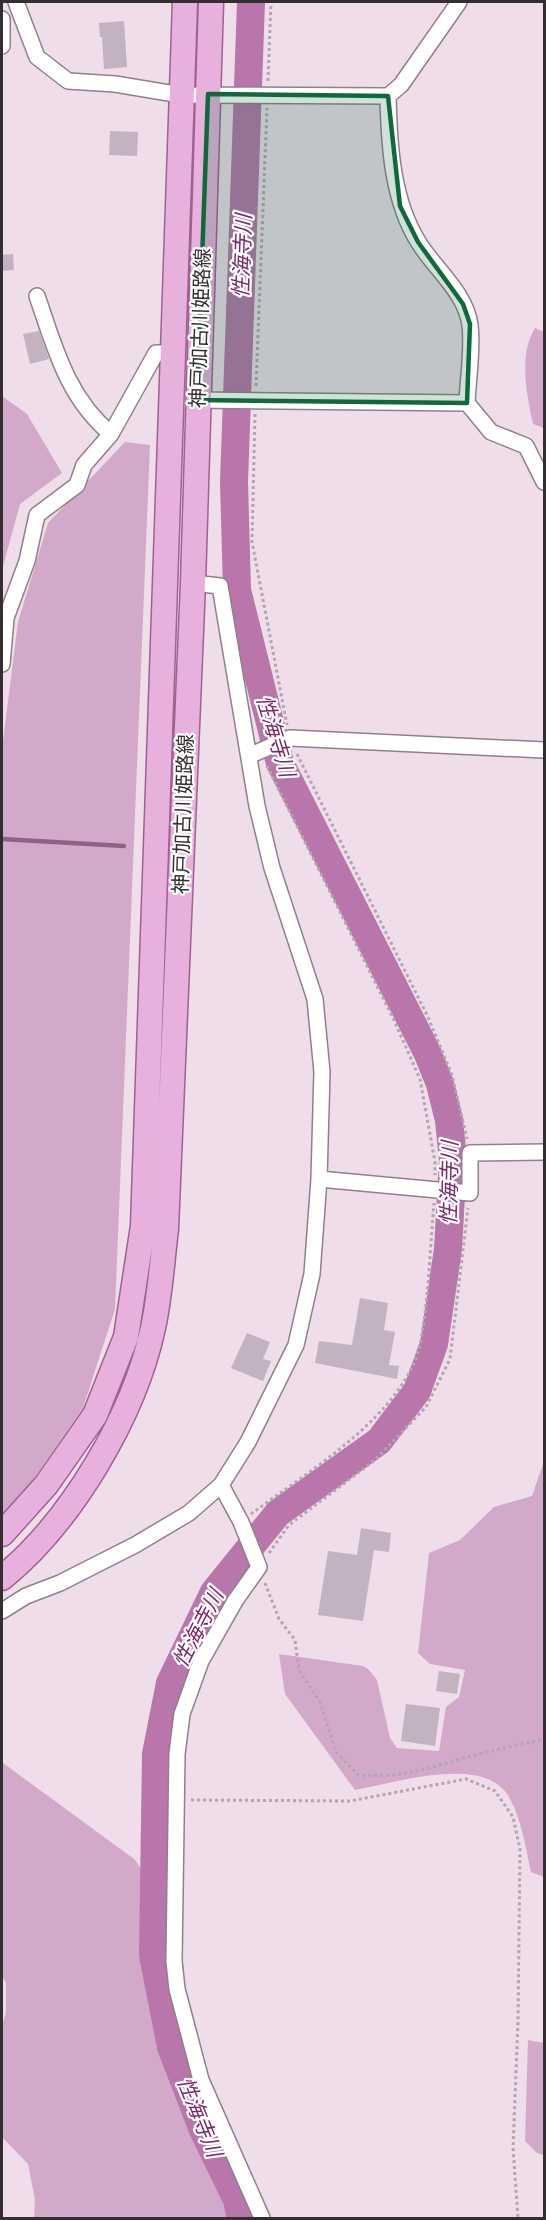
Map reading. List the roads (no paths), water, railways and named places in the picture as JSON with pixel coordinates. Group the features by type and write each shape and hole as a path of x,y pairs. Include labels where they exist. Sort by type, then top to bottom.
{"main road":[{"name":"神戸加古川姫路線","path":"2,1534 46,1485 95,1415 126,1337 143,1226 185,2"},
{"name":"神戸加古川姫路線","path":"2,1578 72,1502 124,1417 153,1329 166,1229 193,583 203,400 214,94 212,2"}],"street":[{"path":"16,2 38,57 68,81 116,84 181,96 214,94 388,96 401,85 459,2"},
{"path":"2,19 2,46"},
{"path":"388,96 388,127 400,206 418,242 463,303 470,324 467,403 492,432 526,446 544,482"},
{"path":"37,296 65,378 97,422 111,434"},
{"path":"2,664 6,618 27,561 38,515 77,485 84,465 111,434 156,353 173,353"},
{"path":"203,400 467,403"},
{"path":"2,1611 26,1596 60,1583 135,1545 189,1513 221,1485 248,1442 296,1345 312,1274 319,1179 321,1072 315,999 272,868 257,806 255,753 220,586 193,583"},
{"path":"255,753 290,738 544,750"},
{"path":"319,1179 470,1193 470,1154 544,1152"},
{"path":"221,1485 241,1522 259,1567 235,1601 201,1661 182,1714 176,1800 174,1928 177,1989 201,2080 262,2218"}],"waterway":[{"name":"性海寺川","path":"241,2218 237,2200 203,2130 171,2047 153,1955 156,1754 170,1683 214,1592 278,1513 379,1441 417,1391 434,1344 448,1249 453,1160 449,1120 440,1084 428,1054 280,763 237,590 234,482 251,2"},
{"path":"2,839 124,846"}]}
